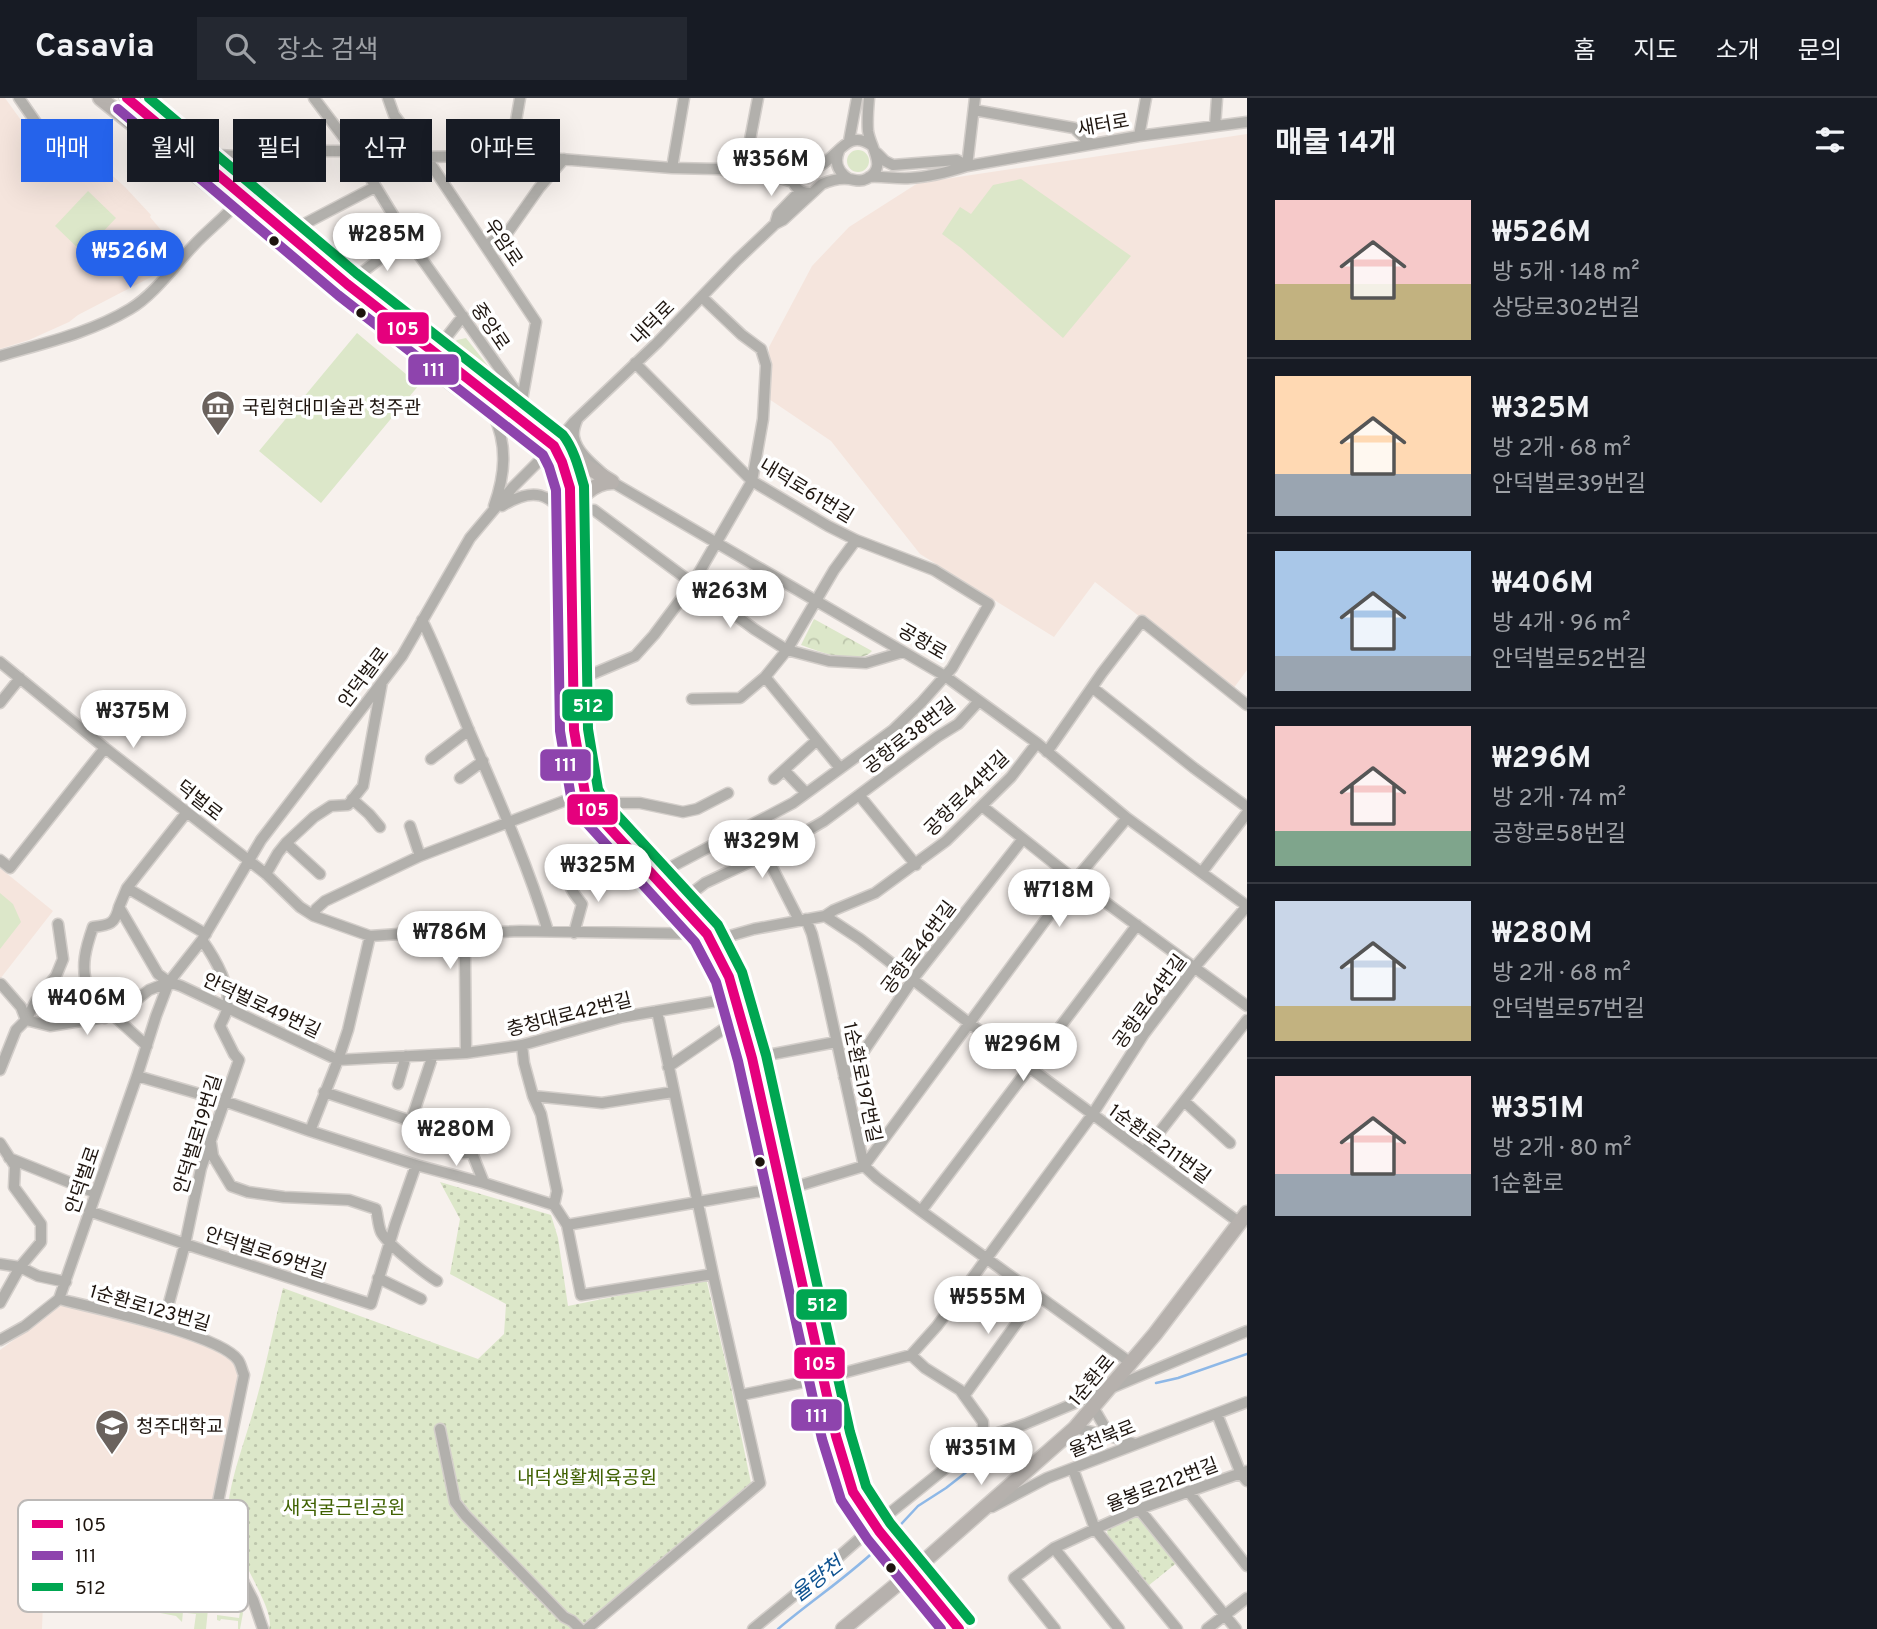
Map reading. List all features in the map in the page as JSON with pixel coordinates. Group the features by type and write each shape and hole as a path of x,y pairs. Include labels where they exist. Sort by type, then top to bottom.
{"main road":[{"path":"100,98 239,200"},
{"path":"127,98 153,119"},
{"path":"219,180 443,377 493,414 520,421"},
{"name":"공항로","path":"239,200 287,233 520,421 612,482"},
{"path":"571,517 578,502 594,487 612,482"},
{"name":"1순환로","path":"843,1629 912,1572 1075,1428 1155,1334 1243,1218"},
{"path":"877,1528 959,1629"}],"street":[{"path":"19,98 34,119"},
{"name":"중앙로","path":"314,98 340,132"},
{"name":"우암로","path":"388,98 397,119"},
{"path":"516,119 520,98"},
{"path":"672,168 684,98"},
{"path":"746,166 758,98"},
{"path":"801,189 793,176 798,170 803,166 817,166 849,141 858,98"},
{"path":"869,98 868,130 877,166 869,177"},
{"path":"967,166 975,98"},
{"path":"1139,136 1146,98"},
{"path":"1215,126 1217,98"},
{"path":"974,110 1074,128 1091,144"},
{"name":"새터로","path":"967,166 1139,136 1247,122"},
{"path":"849,141 863,140 893,165 957,160 967,166"},
{"path":"839,151 839,170 849,179"},
{"path":"560,159 672,168 717,169 746,166 798,170"},
{"path":"486,245 508,232 539,188 564,159"},
{"name":"우암로","path":"432,166 536,321 520,421"},
{"path":"717,169 751,177 774,176 801,189 830,180 863,180 885,176 907,178 942,174 967,166"},
{"path":"0,356 87,331 133,308 239,200 249,182"},
{"name":"중앙로","path":"373,182 407,238 522,400"},
{"path":"287,233 376,187"},
{"name":"내덕로","path":"554,446 576,420 775,224 783,220 801,189"},
{"path":"347,284 407,238"},
{"path":"573,673 590,675 635,656 693,583 752,481 763,419 766,365 761,349 702,297"},
{"path":"434,354 463,316"},
{"name":"내덕로61번길","path":"635,363 752,481 828,526 856,540 934,570 989,604 945,676"},
{"path":"491,513 502,481 504,464 502,443 493,414"},
{"path":"576,420 574,437 578,447 612,482"},
{"path":"554,446 568,479 574,730 585,793 607,825 709,937 729,977 752,1058 836,1436 853,1492 877,1528"},
{"name":"안덕벌로","path":"0,1340 24,1326 59,1299 169,982 204,937 248,860 402,656 470,538 513,487 554,446"},
{"name":"공항로","path":"612,482 945,676 1037,743 1127,818 1247,906"},
{"path":"491,513 523,495 535,494 552,500 571,517"},
{"path":"571,517 594,510 754,629 787,650 829,661 866,663 903,652"},
{"path":"692,699 740,698 765,677 787,650 834,570 856,540"},
{"path":"422,620 510,822 548,932"},
{"path":"1047,752 1142,621 1247,705"},
{"name":"덕벌로","path":"0,662 266,874 300,907 314,916 370,936"},
{"path":"657,878 669,867 751,826 806,793 893,730 945,676"},
{"path":"765,677 840,768"},
{"path":"0,702 20,678"},
{"path":"266,874 288,841 314,817 331,806 348,805 363,786 383,680"},
{"path":"1093,688 1247,807"},
{"name":"공항로38번길","path":"679,903 705,883 767,855 824,821 958,724 979,701"},
{"path":"431,759 469,730"},
{"path":"774,779 817,740"},
{"name":"공항로44번길","path":"370,936 428,932 548,932 709,937 825,916 875,893 946,841 1011,777 1037,743"},
{"path":"0,860 10,868 105,748"},
{"path":"460,778 483,761"},
{"path":"784,770 806,793"},
{"path":"314,916 316,909 325,901 420,856 585,793"},
{"path":"592,806 640,803 683,812 697,809 728,793"},
{"path":"859,795 916,864"},
{"path":"352,799 380,827"},
{"path":"982,806 1075,880 1247,1006"},
{"path":"147,1046 109,1017 88,988 83,964 93,927 108,925 116,918 127,888 187,812"},
{"path":"1202,872 1247,813"},
{"path":"567,1225 782,1190 864,1166 1075,880 1127,818"},
{"path":"274,824 320,874"},
{"path":"410,826 420,856"},
{"name":"1순환로197번길","path":"751,826 812,934 864,1166 921,1211 1131,1363"},
{"name":"공항로46번길","path":"844,1077 913,979 1023,840"},
{"path":"569,871 570,888 582,904 574,933"},
{"path":"127,888 204,937"},
{"name":"공항로64번길","path":"911,1355 937,1326 1092,1115 1144,1034 1194,968 1247,906"},
{"path":"119,907 158,974 169,982"},
{"name":"1순환로211번길","path":"825,916 860,939 1144,1153 1243,1218"},
{"path":"0,1070 5,1042 26,1020 36,1001 57,976 63,960 58,924"},
{"path":"921,1211 1137,925"},
{"path":"460,934 465,960 466,1053"},
{"path":"310,1131 338,1060 370,936"},
{"name":"안덕벌로19번길","path":"163,1325 185,1244 201,1168 239,1060 220,1026 227,1009 226,992 204,937"},
{"path":"26,1020 50,1026 117,1015 149,990 169,982"},
{"name":"안덕벌로49번길","path":"169,982 338,1060"},
{"path":"1,984 22,1007 26,1020"},
{"name":"충청대로42번길","path":"338,1060 466,1053 523,1045 622,1017 735,998"},
{"name":"충청대로42번길","path":"587,1629 760,1483 657,1011"},
{"path":"668,1068 741,1017"},
{"path":"1144,1153 1247,1020"},
{"path":"752,1058 836,1042"},
{"path":"523,1045 524,1063 541,1114 557,1191 554,1205"},
{"path":"411,1121 433,1055"},
{"path":"398,1084 406,1056"},
{"path":"137,1076 224,1101 416,1165 554,1205 567,1225 581,1295 713,1274"},
{"path":"533,1096 602,1103 673,1092"},
{"path":"324,1093 411,1121 422,1133 450,1127 460,1153 472,1153 484,1183"},
{"path":"1184,1101 1230,1143"},
{"path":"211,1140 213,1156 231,1186 248,1192 284,1197 349,1200 376,1209 380,1229 385,1238 422,1272 437,1281"},
{"path":"0,1143 15,1166 13,1187 41,1224 41,1242 20,1267 0,1303"},
{"path":"9,1158 96,1193"},
{"name":"안덕벌로69번길","path":"89,1211 371,1304 416,1165"},
{"path":"0,1264 20,1267 38,1276 66,1282"},
{"path":"379,1278 421,1299"},
{"path":"964,1396 1037,1295"},
{"name":"1순환로123번길","path":"59,1299 163,1325 224,1348 239,1360 244,1375 218,1500"},
{"path":"753,1629 983,1438 1025,1424 1247,1331"},
{"path":"741,1395 824,1378 911,1355 925,1368 960,1390 983,1422 983,1438"},
{"name":"율천북로","path":"974,1516 1047,1478 1247,1402"},
{"path":"1093,1407 1110,1436"},
{"path":"1217,1414 1245,1475"},
{"path":"1075,1428 1135,1444"},
{"path":"440,1429 455,1502 538,1591 580,1629"},
{"name":"율봉로212번길","path":"1073,1469 1094,1529 1177,1629"},
{"name":"율봉로212번길","path":"1094,1529 1188,1491 1245,1475"},
{"path":"1188,1491 1247,1566"},
{"path":"1139,1509 1236,1629"},
{"path":"1055,1629 1013,1578 1054,1548 1094,1529"},
{"path":"1054,1548 1119,1629"},
{"name":"1순환로123번길","path":"248,1590 264,1629"},
{"path":"1208,1629 1247,1598"}],"shaded area":[{"path":"0,98 5,98 21,120 21,182 113,182 113,176 151,215 173,244 174,265 69,322 29,340 0,349"},
{"path":"1247,134 1247,670 1233,689 1095,582 1054,637 920,554 831,441 769,399 769,347 812,266 849,227 918,183"},
{"path":"0,868 53,911 0,979"},
{"name":"청주대학교","path":"63,1304 187,1339 214,1350 233,1362 238,1377 215,1500 18,1500 18,1612 43,1612 42,1629 0,1629 0,1350"}],"green space":[{"path":"854,150 862,150 869,157 869,165 862,172 854,172 847,165 847,157"},
{"path":"1021,179 1131,256 1063,338 942,234 960,207 971,214 993,185"},
{"path":"88,191 116,218 83,253 55,226"},
{"path":"357,333 419,385 321,503 259,451"},
{"path":"466,338 488,366 497,384 451,346 457,340"},
{"path":"814,619 872,651 866,656 848,658 801,645"},
{"path":"771,820 782,843 768,852 757,828"},
{"path":"0,893 13,904 21,922 0,949"},
{"name":"새적굴근린공원","path":"440,1182 551,1215 558,1238 568,1306 706,1278 751,1483 578,1629 269,1629 270,1619 266,1607 248,1568 248,1500 229,1500 283,1288 478,1359 504,1334 506,1304 450,1274 460,1219"},
{"path":"1133,1518 1143,1518 1179,1561 1148,1586 1108,1538 1107,1530"},
{"path":"155,1612 183,1612 182,1622 176,1616"},
{"path":"208,1612 206,1629 194,1629 196,1614 187,1613"},
{"path":"240,1612 242,1612 238,1629 238,1621 220,1621 217,1620 217,1615 239,1618"}],"waterway":[{"name":"율량천","path":"1156,1383 1247,1354"},
{"name":"율량천","path":"891,1535 918,1506 987,1456 1004,1447"},
{"name":"율량천","path":"778,1629 884,1542"}],"transit line":[{"name":"105","path":"127,98 347,284 554,446 570,488 574,730 585,793 593,810 707,934 729,977 752,1058 836,1436 853,1492 879,1531 959,1629"},
{"name":"512","path":"149,98 356,273 563,435 570,446 584,486 588,729 598,789 605,802 718,925 742,972 766,1055 850,1432 866,1486 890,1523 970,1620"},
{"name":"111","path":"118,109 338,295 543,455 556,490 560,731 571,797 583,819 695,942 716,982 738,1061 822,1439 841,1500 868,1540 941,1629"}],"place":[{"name":"국립현대미술관 청주관","path":"218,437"},
{"name":"청주대학교","path":"112,1456"}],"park label":[{"name":"내덕생활체육공원","path":"587,1477"}]}
